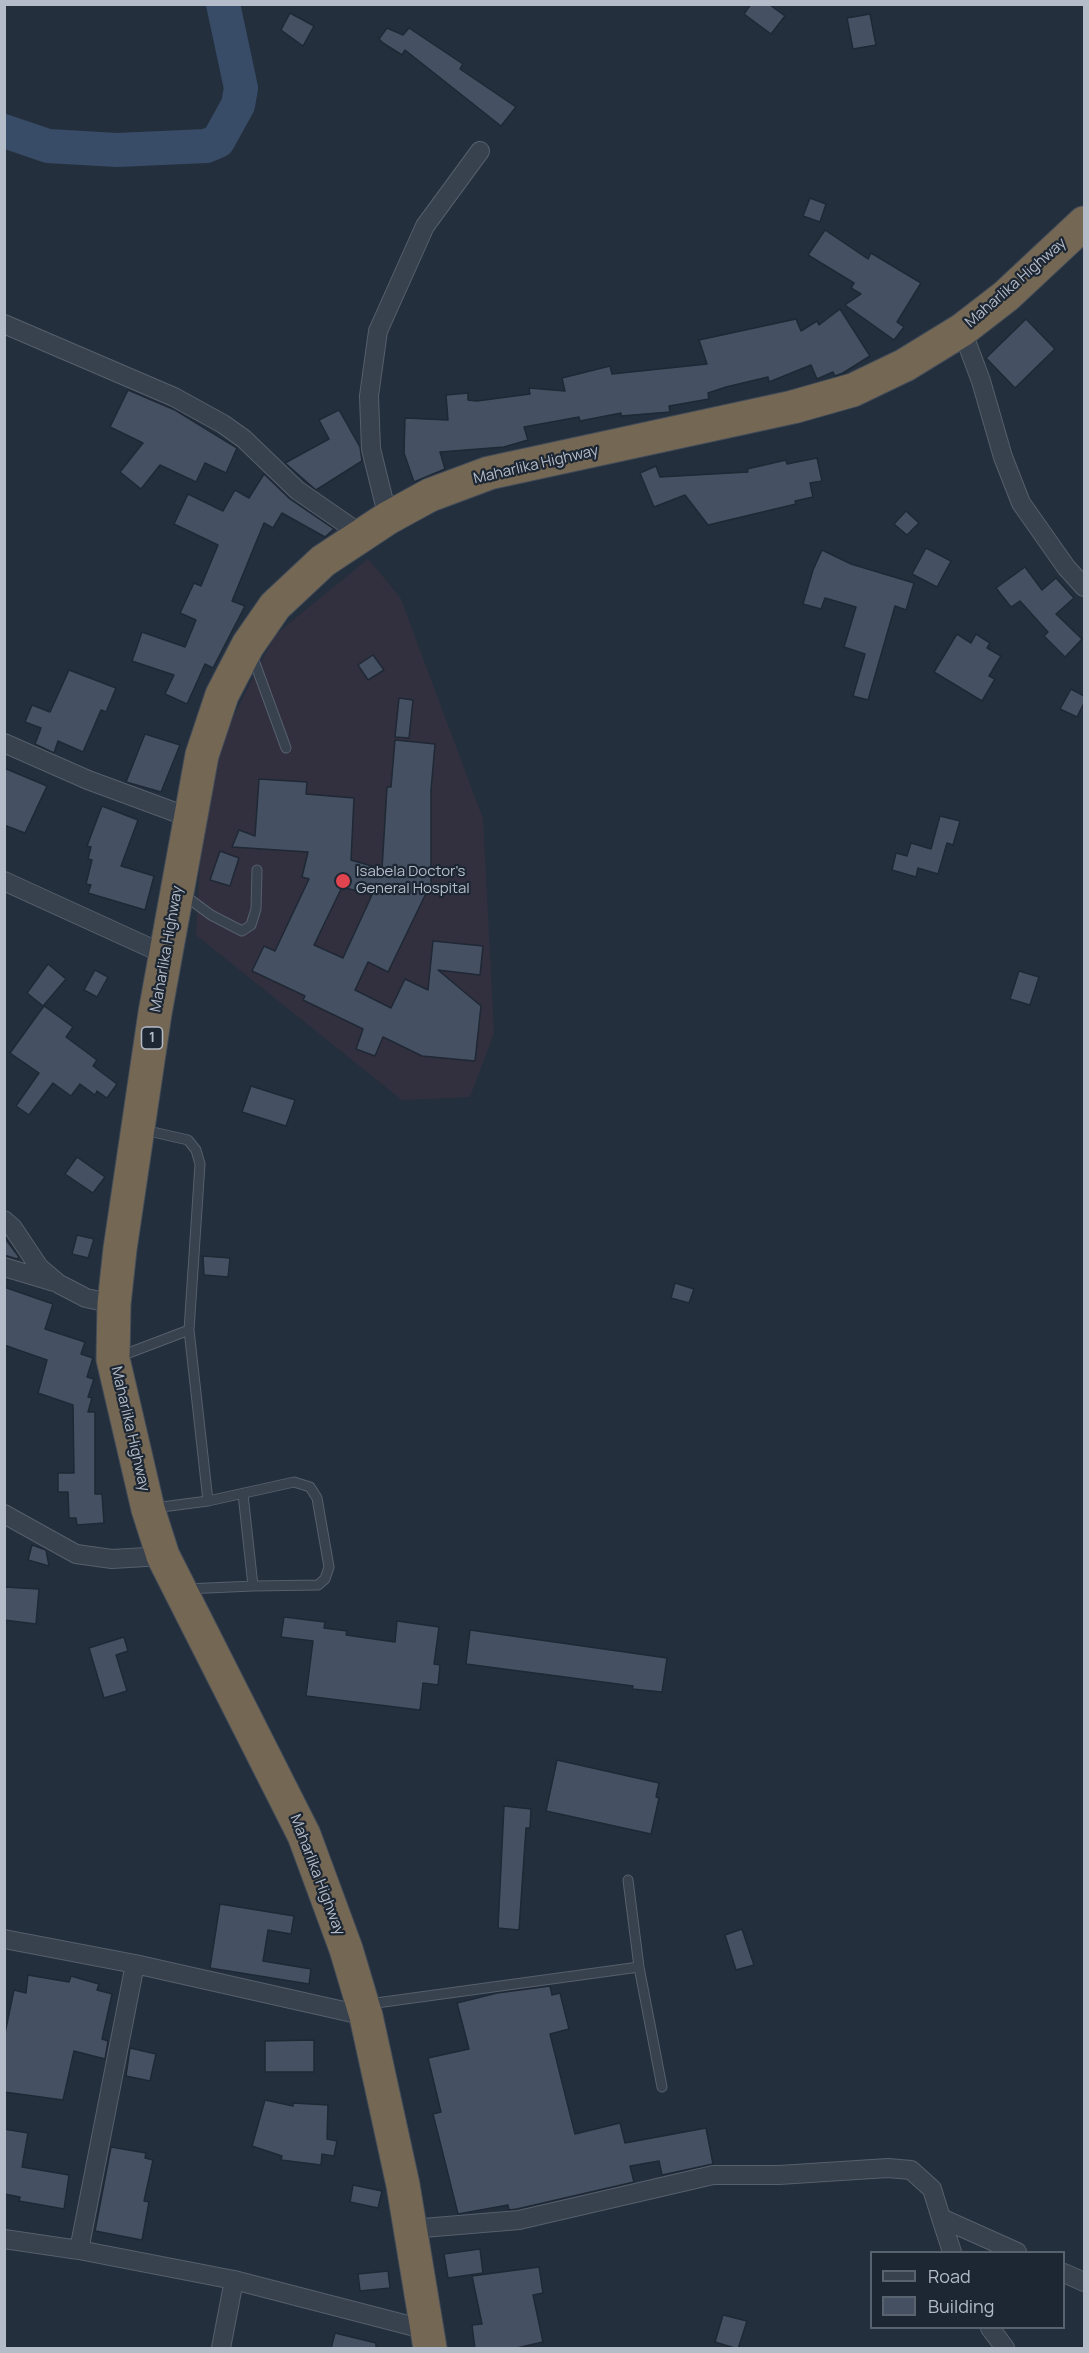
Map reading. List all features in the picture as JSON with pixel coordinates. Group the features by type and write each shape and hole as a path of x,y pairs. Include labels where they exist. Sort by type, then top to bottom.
{"highway":[{"name":"Maharlika Highway","path":"429,2339 411,2229 365,2011 304,1835 163,1556 148,1509 113,1359 114,1304 138,1129 177,890 202,755 222,695 248,645 275,606 323,561 375,527 430,495 489,473 793,407 853,390 905,365 962,330 1006,296 1084,223"}],"street":[{"path":"4,324 174,397 223,424 244,439 297,490 375,527 369,396 378,331 425,226 480,151"},
{"path":"962,330 981,381 1003,457 1021,503 1084,587"},
{"path":"4,743 88,780 191,818"},
{"path":"4,881 166,955"},
{"path":"4,1221 13,1228 39,1267 59,1284"},
{"path":"4,1268 59,1284 86,1298 114,1304"},
{"path":"4,1514 76,1554 112,1559 163,1556"},
{"path":"6,1945 135,1964 365,2011"},
{"path":"79,2250 135,1964"},
{"path":"411,2229 519,2220 713,2175 779,2175 858,2168 911,2170 932,2189 951,2251"},
{"path":"941,2218 1013,2251"},
{"path":"4,2239 79,2250 234,2280 429,2339"},
{"path":"1065,2273 1084,2282"},
{"path":"221,2349 234,2280"},
{"path":"991,2329 1005,2349"}],"lane":[{"path":"248,645 286,748"},
{"path":"177,890 211,915 242,931 250,925 256,909 257,870"},
{"path":"138,1129 188,1140 196,1150 200,1164 189,1330 208,1501"},
{"path":"113,1359 189,1330"},
{"path":"148,1509 208,1501 294,1482 310,1487 317,1498 329,1567 325,1579 318,1585 180,1589"},
{"path":"243,1494 253,1586"},
{"path":"628,1880 639,1967 662,2087"},
{"path":"365,2011 639,1967"}],"shaded area":[{"name":"Isabela Doctor's General Hospital","path":"368,559 400,597 483,819 494,1033 470,1097 402,1100 196,935 202,827 223,737 275,635"}],"building":[{"path":"751,4 770,5 785,16 771,34 744,14"},
{"path":"290,13 314,26 303,46 281,30"},
{"path":"870,14 876,45 853,49 847,18"},
{"path":"387,28 403,35 409,28 463,64 460,69 516,107 501,126 405,50 402,55 383,43 379,39"},
{"path":"810,198 826,204 820,222 803,216"},
{"path":"825,230 868,259 871,253 921,283 897,322 904,327 894,340 845,305 861,294 851,288 854,283 808,255"},
{"path":"840,309 870,356 843,373 835,376 833,372 817,379 811,365 769,382 768,377 726,387 708,393 709,399 669,406 670,412 621,416 621,413 580,421 579,417 524,427 528,440 504,447 440,452 445,469 414,482 404,453 405,418 448,420 446,395 468,393 468,400 477,401 530,394 529,388 565,391 562,378 610,366 612,374 707,364 699,340 796,319 801,331 817,321 819,325"},
{"path":"1026,319 1055,349 1015,388 986,358"},
{"path":"128,390 175,410 237,448 226,473 205,463 196,482 160,465 141,489 120,472 143,443 110,427"},
{"path":"339,410 360,447 362,461 316,490 285,463 329,439 319,420"},
{"path":"817,458 822,481 810,483 813,497 795,501 796,504 708,525 685,495 654,507 640,473 656,466 660,477 748,472 747,469 786,460 787,464"},
{"path":"264,474 290,499 334,529 325,537 282,513 273,528 264,523 232,601 245,606 213,668 205,664 187,704 165,694 174,675 132,661 142,632 185,647 196,620 180,613 194,583 201,586 218,545 174,524 188,494 223,511 235,490 249,498"},
{"path":"906,511 919,523 907,535 894,524"},
{"path":"926,548 951,561 937,587 912,574"},
{"path":"822,550 851,564 914,583 906,610 895,606 868,700 853,696 865,654 844,647 856,607 825,598 821,609 803,604 813,570"},
{"path":"1025,567 1042,590 1056,578 1074,598 1056,614 1082,639 1065,657 1044,636 1048,632 1020,601 1011,607 996,588"},
{"path":"957,634 971,643 976,634 990,643 987,648 1001,656 989,676 995,679 982,701 934,672"},
{"path":"373,655 384,670 368,680 358,665"},
{"path":"69,670 116,688 106,712 101,710 83,752 58,741 54,753 35,744 41,728 25,722 32,705 50,712"},
{"path":"1071,689 1084,696 1084,703 1077,717 1060,709"},
{"path":"399,698 413,700 409,738 395,737"},
{"path":"145,734 180,745 161,792 126,782"},
{"path":"395,740 435,744 431,790 431,883 388,972 368,962 355,990 391,1008 405,979 428,990 433,941 483,946 480,975 438,970 481,1006 475,1061 422,1056 383,1037 375,1056 356,1049 363,1029 303,1000 305,996 252,971 264,946 275,951 309,879 302,877 308,852 232,847 239,830 255,836 259,779 307,782 306,794 354,798 351,860 382,869 387,787 391,787","holes":["342,887 372,895 343,958 314,945"]},
{"path":"4,768 47,786 25,833 4,825"},
{"path":"102,806 138,820 121,866 154,876 145,910 88,893 91,885 86,884 92,860 88,859 91,847 87,846"},
{"path":"940,816 960,821 953,845 947,843 938,874 918,868 916,877 892,870 896,853 907,856 911,843 931,849"},
{"path":"220,851 239,858 230,886 210,880"},
{"path":"48,964 66,979 43,1006 27,993"},
{"path":"95,970 108,977 97,997 84,990"},
{"path":"1019,971 1039,977 1030,1005 1010,999"},
{"path":"44,1006 73,1027 66,1037 97,1060 93,1066 117,1084 107,1098 97,1091 95,1095 80,1084 71,1096 53,1083 29,1115 16,1106 39,1073 10,1053"},
{"path":"251,1086 295,1100 286,1126 242,1112"},
{"path":"77,1157 105,1177 93,1193 65,1174"},
{"path":"77,1235 94,1239 88,1258 72,1254"},
{"path":"4,1237 19,1257 17,1259 4,1255"},
{"path":"203,1256 230,1258 228,1277 204,1275"},
{"path":"675,1283 694,1289 689,1303 671,1298"},
{"path":"4,1287 53,1304 45,1329 85,1342 81,1354 93,1358 87,1377 94,1379 88,1397 92,1398 88,1412 95,1412 95,1494 102,1494 104,1523 77,1525 76,1518 69,1518 68,1492 58,1492 58,1473 74,1473 73,1405 38,1393 47,1360 4,1345"},
{"path":"32,1545 46,1550 49,1566 28,1560"},
{"path":"4,1587 39,1589 36,1624 4,1620"},
{"path":"284,1617 325,1622 324,1628 347,1631 346,1635 395,1642 397,1621 439,1627 434,1664 440,1665 438,1685 423,1683 420,1710 306,1696 313,1641 281,1637"},
{"path":"470,1630 667,1658 662,1692 632,1689 633,1686 466,1664"},
{"path":"124,1637 128,1651 116,1655 127,1691 104,1698 89,1648"},
{"path":"557,1760 659,1783 656,1797 659,1798 651,1834 546,1811"},
{"path":"504,1806 531,1809 530,1828 526,1828 519,1930 498,1928"},
{"path":"220,1904 294,1916 291,1934 268,1930 263,1961 311,1969 309,1984 210,1968"},
{"path":"742,1929 754,1965 736,1970 725,1935"},
{"path":"28,1975 69,1982 71,1976 99,1984 97,1990 112,1994 102,2039 108,2041 105,2059 74,2051 63,2100 4,2092 4,2038 14,1990 26,1993"},
{"path":"550,1986 552,1995 560,1993 569,2029 550,2034 575,2134 620,2123 625,2143 706,2128 713,2164 662,2175 659,2161 630,2166 634,2182 517,2209 509,2210 508,2205 458,2214 433,2114 441,2112 428,2058 469,2049 457,2003 497,1993"},
{"path":"314,2040 314,2072 265,2072 265,2041"},
{"path":"130,2048 156,2054 150,2081 126,2076"},
{"path":"265,2100 293,2106 293,2103 328,2105 327,2139 337,2141 334,2156 322,2154 321,2165 281,2160 282,2156 252,2146"},
{"path":"4,2129 28,2133 22,2167 69,2175 64,2209 19,2201 20,2197 4,2194"},
{"path":"111,2147 146,2153 145,2158 153,2160 144,2201 149,2202 142,2240 95,2231"},
{"path":"353,2185 382,2191 378,2208 350,2202"},
{"path":"480,2249 483,2273 448,2278 444,2254"},
{"path":"539,2267 543,2293 533,2295 543,2342 512,2349 475,2349 472,2325 482,2324 472,2276"},
{"path":"388,2271 390,2288 360,2291 358,2274"},
{"path":"723,2315 747,2321 738,2349 715,2342"},
{"path":"335,2333 376,2343 376,2349 331,2349"}],"waterway":[{"path":"4,131 48,146 117,150 206,146 218,141 238,105 241,88 223,4"}],"place":[{"name":"Isabela Doctor's General Hospital","path":"343,881"}]}
